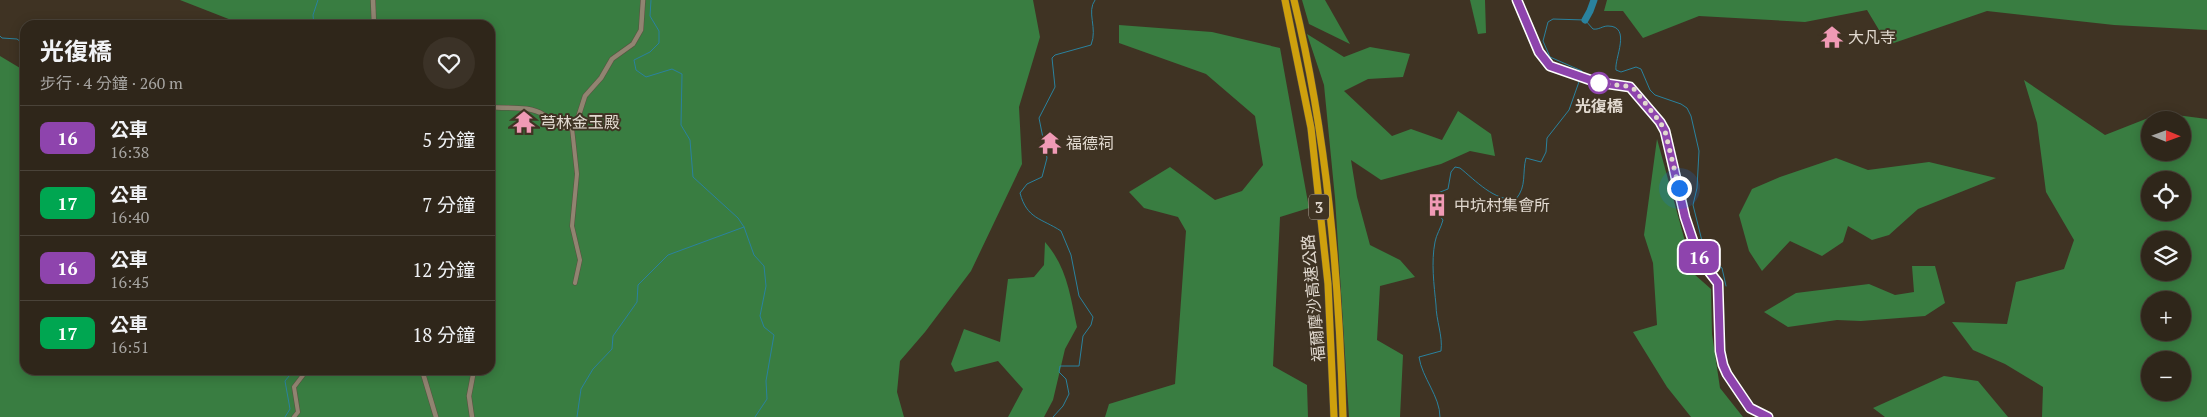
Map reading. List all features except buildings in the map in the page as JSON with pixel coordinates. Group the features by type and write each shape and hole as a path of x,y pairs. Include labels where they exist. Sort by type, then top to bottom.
{"highway":[{"name":"福爾摩沙高速公路","path":"1285,0 1311,128 1328,293 1334,417"},
{"name":"福爾摩沙高速公路","path":"1294,0 1319,125 1336,283 1341,347 1343,417"}],"street":[{"path":"373,0 374,20"},
{"path":"575,283 580,260 572,226 577,174 572,128 577,121 585,96 601,78 612,59 628,49 636,40 643,17 643,0"},
{"path":"1517,0 1537,47 1550,66 1602,84 1626,86 1634,89 1665,131 1685,217 1696,250 1704,265 1718,283 1720,351 1723,365 1750,408 1768,417"},
{"path":"495,107 535,110 561,127 572,128"},
{"path":"294,417 298,412 294,387 303,375"},
{"path":"423,375 436,417"},
{"path":"472,417 469,396 473,375"}],"green space":[{"path":"180,0 1033,0 1040,37 1019,107 1022,164 971,271 925,332 900,361 897,392 904,417 0,417 0,56 20,68 20,375 495,375 495,20 231,20"},
{"path":"1302,0 1325,0 1350,44 1309,24"},
{"path":"1470,0 1485,0 1486,33 1478,34"},
{"path":"1607,0 2207,0 2207,30 2114,25 1987,11 1888,45 1867,10 1805,22 1699,16 1643,38 1623,11 1604,11"},
{"path":"1119,25 1212,32 1280,48 1309,208 1280,217 1273,366 1307,385 1308,417 1105,417 1109,404 1175,384 1186,231 1178,217 1144,208 1129,192 1170,167 1215,200 1242,191 1263,165 1255,116 1206,74 1119,43"},
{"path":"1307,34 1344,57 1370,47 1410,54 1403,77 1368,79 1344,91 1392,136 1411,129 1442,140 1458,111 1491,134 1495,156 1470,151 1441,164 1381,180 1351,160 1357,197 1370,245 1400,260 1415,277 1380,286 1377,340 1403,355 1400,417 1349,417 1335,198 1324,85"},
{"path":"2024,80 2105,135 2141,121 2141,161 2191,161 2191,117 2207,119 2207,417 2042,417 2043,387 2005,364 1973,350 1952,322 2007,324 2016,282 2064,269 2074,240 2046,192 2037,123"},
{"path":"1657,139 1694,274 1711,289 1712,334 1720,388 1743,417 1691,417 1667,387 1633,332 1657,325 1653,263 1644,235"},
{"path":"1836,158 1868,170 1929,162 1996,178 1918,209 1889,235 1872,240 1848,226 1843,242 1822,256 1790,241 1762,271 1749,251 1739,215 1752,189 1780,177"},
{"path":"1045,242 1063,271 1077,327 1065,349 1053,400 1044,417 1008,417 1023,389 998,361 955,372 951,364 964,329 1000,342 1008,279 1034,277 1044,265"},
{"path":"1912,266 1935,266 1945,303 1925,316 1861,321 1837,320 1788,327 1764,312 1796,293 1869,284 1895,295 1914,292"},
{"path":"1944,376 1978,381 2008,417 1885,417 1873,408"}],"waterway":[{"path":"314,20 313,15 318,0"},
{"path":"651,0 650,16 659,31 659,43 650,52 634,60 636,70 646,77 672,69 682,74 681,125 690,140 693,177 738,218 744,227 754,255 764,266 766,286 760,316 764,327 774,335 766,381 767,399 755,417"},
{"path":"1053,417 1063,406 1069,394 1066,379 1059,372 1060,366 1079,366 1083,336 1091,325 1093,317 1079,296 1071,255 1061,231 1031,213 1023,202 1020,193 1027,184 1042,177 1047,158 1039,118 1055,87 1052,58 1055,55 1091,45 1093,39 1092,10 1095,0"},
{"path":"1585,20 1594,0"},
{"path":"1581,75 1582,71 1550,57 1543,41 1548,22 1553,19 1585,20 1593,29 1608,26 1615,27 1621,37 1616,70 1621,72 1636,67 1641,69 1650,90 1655,95 1687,108 1691,116 1699,151 1697,188 1693,205 1706,257 1722,268 1726,286"},
{"path":"0,36 20,41"},
{"path":"1440,417 1437,402 1419,357 1441,351 1433,265 1436,239 1443,220 1430,204 1430,196 1448,189 1451,172 1455,167 1460,168 1493,194 1508,199 1516,199 1522,189 1526,158 1541,162 1546,152 1547,138 1569,110 1580,79"},
{"path":"577,417 581,389 593,369 612,349 613,336 637,302 638,285 668,255 744,227"},
{"path":"285,417 290,409 285,381 290,375"}],"bus line":[{"name":"16","path":"1517,0 1539,52 1550,66 1590,81 1607,85 1626,86 1634,89 1660,122 1665,131 1685,217 1696,250 1704,265 1713,274 1718,283 1720,356 1723,365 1750,408 1768,417"}],"place":[{"name":"大凡寺","path":"1832,37"},
{"name":"光復橋","path":"1599,83"},
{"name":"芎林金玉殿","path":"524,122"},
{"name":"福德祠","path":"1050,143"},
{"name":"中坑村集會所","path":"1437,205"}],"route":[{"path":"1599,83 1626,86 1634,89 1660,122 1665,131 1679,188"}]}
